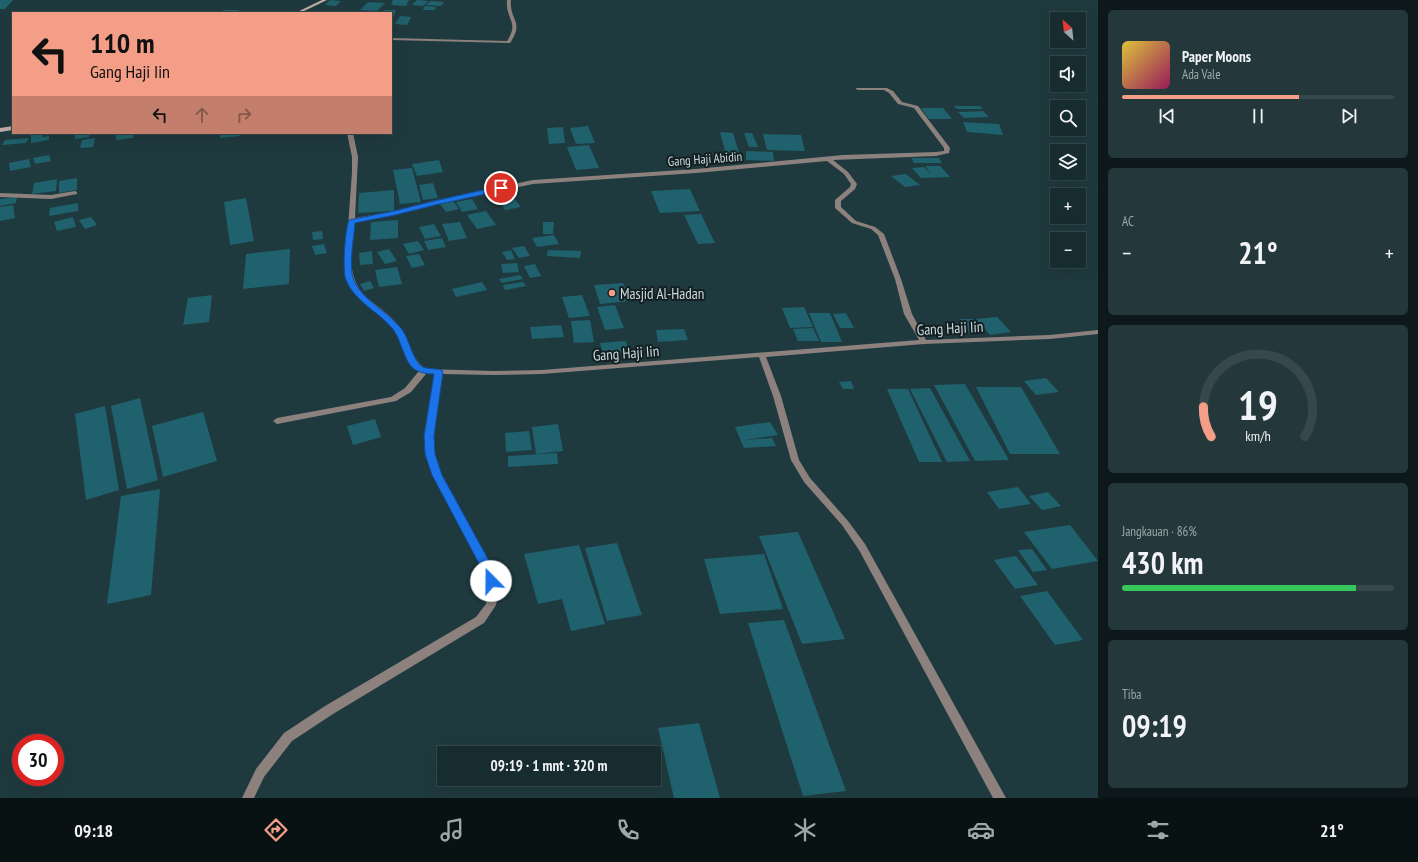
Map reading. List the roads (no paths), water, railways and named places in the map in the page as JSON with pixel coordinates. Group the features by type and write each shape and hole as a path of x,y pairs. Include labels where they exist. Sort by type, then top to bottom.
{"street":[{"path":"299,12 325,0"},
{"path":"392,39 508,42 515,34 516,26 508,5 509,0"},
{"name":"Gang Haji Abidin","path":"351,221 395,213 434,203 533,182 696,172 843,157 936,154 947,152 947,148 919,110 900,103 891,92 885,89 858,89"},
{"path":"0,130 12,128"},
{"path":"278,421 377,404 393,399 408,390 424,371 416,366 397,329 383,313 358,294 350,279 348,268 355,157 350,134"},
{"path":"828,159 846,172 854,184 853,188 838,200 838,208 854,222 873,228 881,234 898,279 908,314 924,342"},
{"path":"0,195 51,197 75,193"},
{"name":"Gang Haji Iin","path":"424,371 542,372 762,356 924,342 1050,337 1098,332"},
{"path":"762,356 777,396 795,460 807,480 845,523 862,547 1000,798"},
{"path":"248,798 260,772 288,737 329,710 480,620 491,605 494,591 488,570 437,475 430,454 429,436 439,372"}],"place":[{"name":"Masjid Al-Hadan","path":"612,293"}]}
